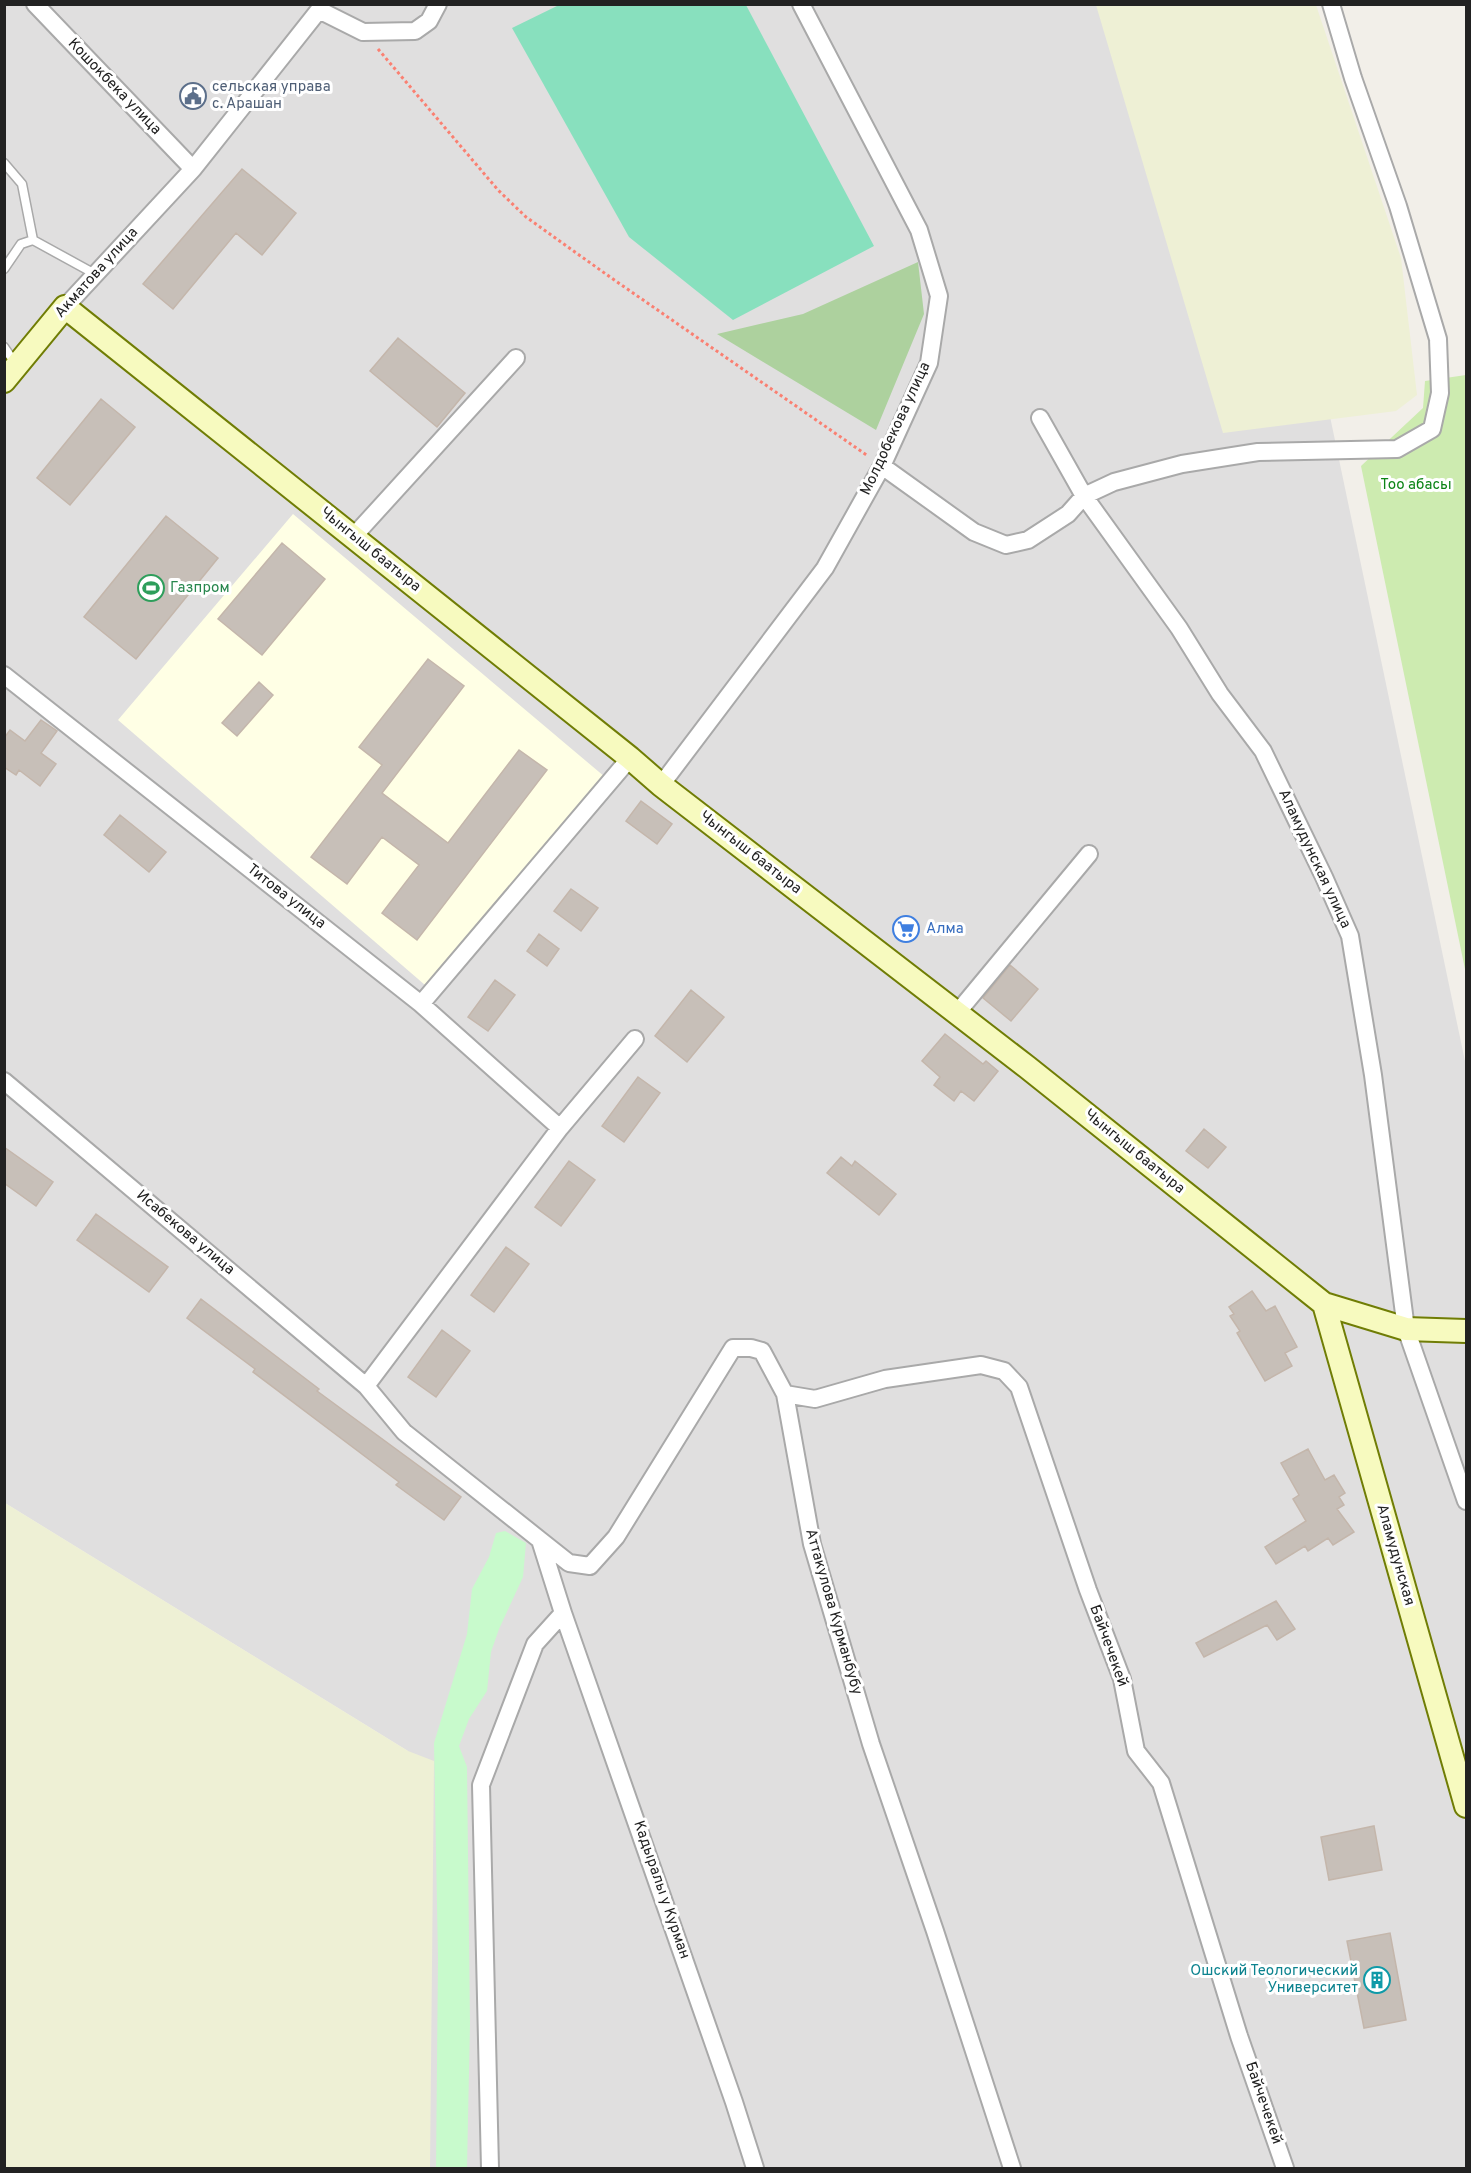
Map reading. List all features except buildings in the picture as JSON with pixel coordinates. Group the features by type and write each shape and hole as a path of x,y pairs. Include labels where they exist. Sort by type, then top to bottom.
{"main road":[{"name":"Акматова улица","path":"11,374 65,307"},
{"name":"Чынгыш баатыра","path":"65,307 661,785 957,1013 1324,1304 1406,1329 1467,1331"},
{"name":"Аламудунская","path":"1324,1304 1467,1806"}],"street":[{"name":"Кошокбека улица","path":"35,4 193,169"},
{"path":"363,32 415,31 429,21 438,4"},
{"name":"Молдобекова улица","path":"661,785 825,568 882,466 929,363 939,296 919,230 801,4"},
{"path":"882,466 974,532 1006,545 1028,540 1068,514 1084,496 1114,482 1182,464 1258,452 1397,449 1432,429 1440,393 1438,339 1398,206 1353,78 1331,4"},
{"name":"Акматова улица","path":"65,307 193,169 319,10 363,32"},
{"path":"354,537 516,358"},
{"name":"Аламудунская улица","path":"1040,418 1084,496 1179,628 1220,694 1263,751 1350,936 1373,1075 1406,1329 1467,1501"},
{"name":"Титова улица","path":"4,675 422,1004 560,1128"},
{"path":"422,1004 630,758"},
{"path":"957,1013 1089,854"},
{"path":"366,1386 560,1128 635,1039"},
{"name":"Исабекова улица","path":"4,1080 366,1386 404,1432 540,1540"},
{"name":"Аттакулова Курманбубу","path":"540,1540 569,1563 590,1566 616,1537 733,1348 751,1347 762,1351 785,1394 812,1544 871,1744 935,1931 1012,2169"},
{"name":"Байчечекей","path":"785,1394 815,1399 885,1379 981,1365 1004,1371 1019,1387 1088,1590 1122,1679 1136,1751 1161,1783 1239,2036 1285,2169"},
{"name":"Кадыралы у Курман","path":"540,1540 563,1613 616,1760 755,2169"},
{"path":"490,2169 482,1785 535,1644 563,1613"}],"lane":[{"path":"4,163 22,184 33,240"},
{"path":"4,269 21,244 33,240 95,274"},
{"path":"4,347 11,374"}],"path":[{"path":"363,32 498,190 526,217 882,466"}],"shaded area":[{"path":"4,5 1192,5 1314,340 1466,1066 1466,2168 417,2168 408,1751 5,1503"},
{"path":"1096,5 1316,5 1401,258 1417,395 1396,411 1223,433"},
{"path":"293,514 605,777 425,985 118,720"},
{"path":"5,1503 408,1751 434,1761 430,2168 5,2168"}],"green space":[{"path":"559,5 746,5 874,246 733,320 629,237 512,28"},
{"path":"918,262 924,314 876,430 717,334 803,314"},
{"name":"Тоо абасы","path":"1466,375 1466,974 1361,466 1423,408 1425,381"},
{"path":"505,1531 526,1543 523,1577 491,1652 487,1691 469,1719 459,1746 467,1767 470,2024 467,2168 436,2168 438,1958 434,1743 467,1634 472,1589 489,1557 496,1533"}],"place":[{"name":"сельская управа с. Арашан","path":"193,96"},
{"name":"Газпром","path":"151,588"},
{"name":"Алма","path":"906,929"},
{"name":"Ошский Теологический Университет","path":"1377,1980"}]}
